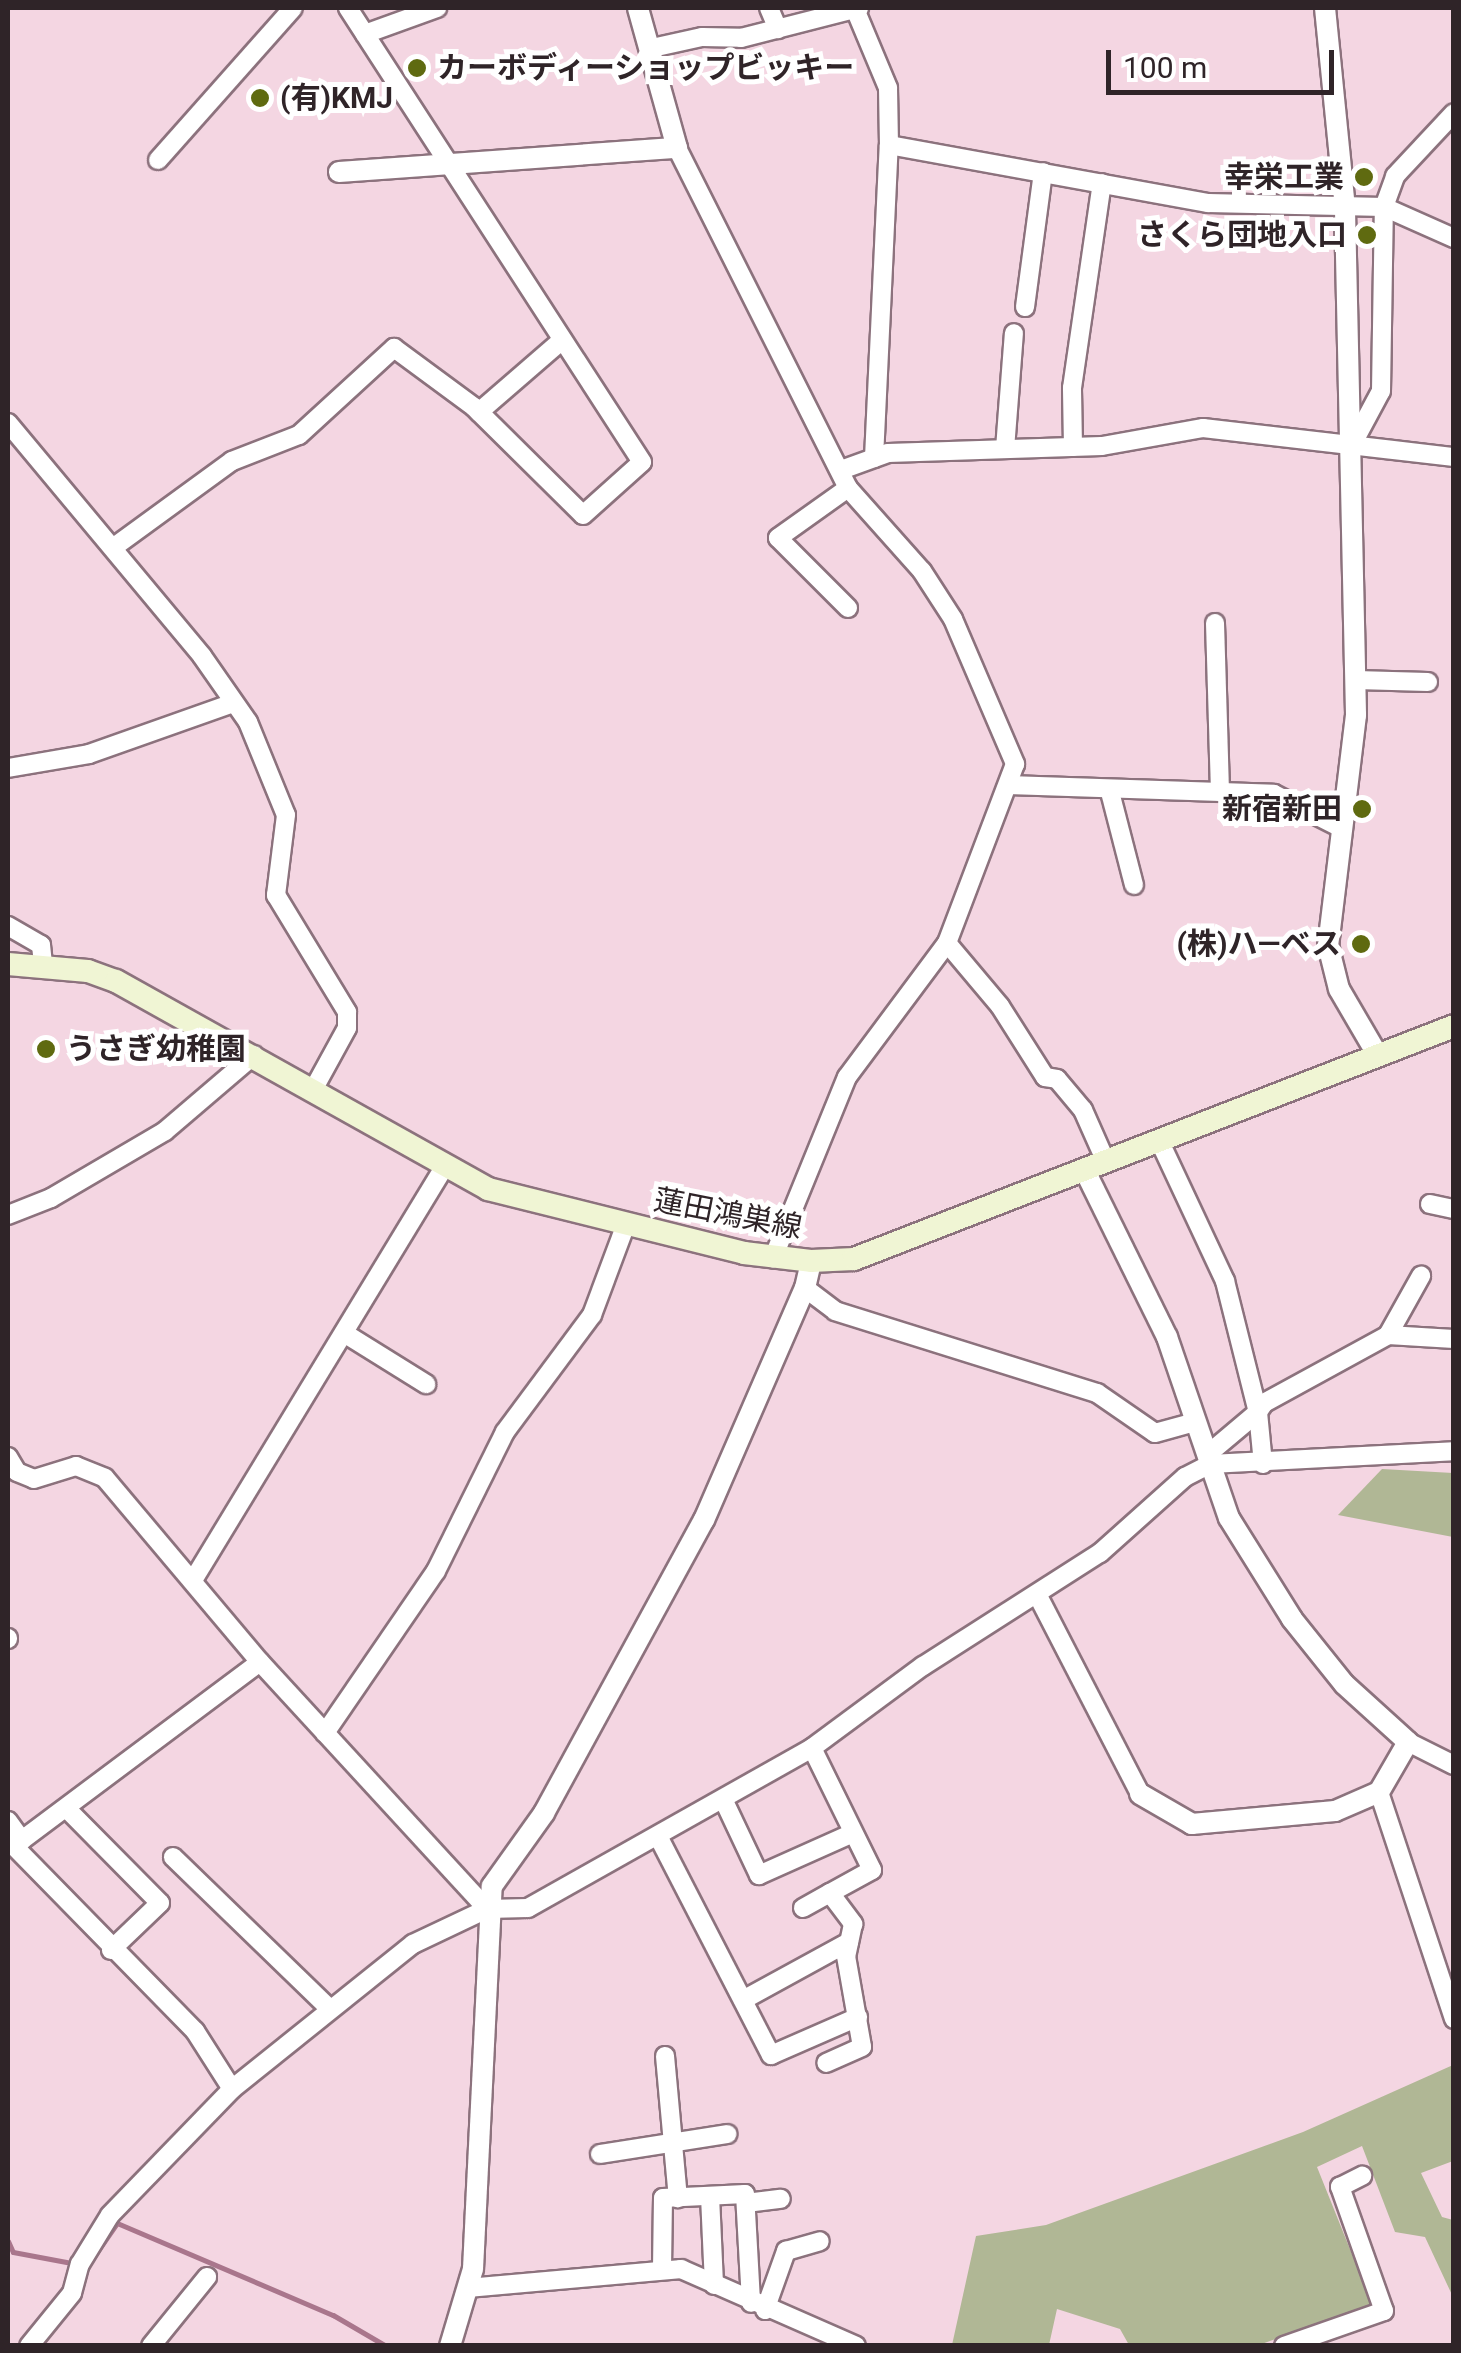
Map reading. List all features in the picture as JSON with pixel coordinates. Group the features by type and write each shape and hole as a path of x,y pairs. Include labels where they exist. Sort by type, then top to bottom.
{"main road":[{"name":"蓮田鴻巣線","path":"8,964 43,964 116,981 254,1056 444,1168 488,1189 773,1258 811,1261 854,1259 1454,1026"}],"street":[{"path":"158,160 293,8"},
{"path":"114,547 232,461 299,436 394,348 479,412 583,515 642,462 348,8"},
{"path":"365,34 437,8"},
{"path":"638,8 677,148 844,479 922,571 952,619 1015,764 947,944 847,1076 773,1258"},
{"path":"769,8 778,28"},
{"path":"652,48 778,28 857,8 888,88 889,146 874,458"},
{"path":"1326,8 1344,210 1356,680 1344,829 1328,945 1339,988 1377,1054"},
{"path":"1352,445 1381,391 1384,207 1395,176 1454,114"},
{"path":"889,146 1208,203 1344,210 1384,207 1454,238"},
{"path":"339,172 445,160 677,148"},
{"path":"1026,307 1044,172"},
{"path":"1073,447 1072,388 1102,183"},
{"path":"1005,449 1014,333"},
{"path":"479,412 562,340"},
{"path":"8,423 114,547 248,722 286,814 276,895 347,1012 347,1028 313,1090"},
{"path":"848,608 778,538 844,479 874,458 1073,447 1204,428 1454,457"},
{"path":"1215,623 1220,792"},
{"path":"1356,680 1428,682"},
{"path":"8,768 89,754 233,703"},
{"path":"1008,785 1110,792 1274,794 1344,829"},
{"path":"1110,792 1134,886"},
{"path":"8,926 41,945 43,964"},
{"path":"947,944 1000,1006 1045,1078 1057,1079 1083,1110 1095,1166 1168,1337 1229,1518 1292,1619 1344,1684 1408,1742 1454,1765"},
{"path":"8,1214 113,1165 207,1100 254,1056"},
{"path":"1159,1140 1225,1281 1258,1412 1263,1464"},
{"path":"194,1577 444,1168"},
{"path":"1430,1204 1454,1209"},
{"path":"324,1733 436,1570 505,1432 592,1315 626,1224"},
{"path":"450,2346 468,2288 490,1990 486,1909 492,1886 544,1813 704,1520 806,1288 811,1261"},
{"path":"1388,1336 1420,1276"},
{"path":"806,1288 835,1311 1097,1393 1155,1433 1195,1422"},
{"path":"344,1333 426,1384"},
{"path":"29,2346 72,2294 80,2264 110,2214 232,2089 328,2006 412,1944 486,1909 528,1908 660,1840 812,1748 923,1666 1038,1596 1208,1460 1258,1412 1354,1348 1388,1336 1454,1339"},
{"path":"1208,1460 1263,1464 1454,1450"},
{"path":"8,1457 17,1472 34,1479 76,1466 93,1470 194,1577 260,1662 486,1909"},
{"path":"1038,1596 1140,1794 1192,1824 1335,1811 1379,1792 1408,1742"},
{"path":"232,2089 195,2031 111,1950 14,1846 260,1662"},
{"path":"803,1908 872,1870 812,1748"},
{"path":"1379,1792 1454,2019"},
{"path":"724,1801 759,1875 853,1834"},
{"path":"67,1809 160,1903 111,1950"},
{"path":"8,1821 22,1840"},
{"path":"660,1840 771,2055 858,2017"},
{"path":"173,1858 328,2006"},
{"path":"826,2064 862,2046 849,1942 852,1924 830,1894"},
{"path":"743,2000 849,1942"},
{"path":"665,2056 678,2139 678,2198"},
{"path":"600,2154 727,2134"},
{"path":"1295,2344 1384,2311 1340,2187 1362,2176"},
{"path":"662,2270 663,2198 746,2194 758,2306"},
{"path":"710,2196 714,2285"},
{"path":"746,2203 781,2199"},
{"path":"758,2306 786,2251 820,2241"},
{"path":"468,2288 681,2269 856,2346"},
{"path":"152,2346 207,2277"}],"green space":[{"path":"1382,1469 1453,1473 1453,1537 1338,1515"},
{"path":"1453,2065 1453,2161 1421,2173 1442,2217 1453,2220 1453,2297 1425,2237 1395,2232 1362,2146 1317,2167 1372,2304 1259,2345 1129,2345 1120,2329 1057,2309 1049,2345 952,2345 976,2236 1046,2225 1303,2132"}],"waterway":[{"path":"88,2265 117,2223 333,2315 386,2346"},
{"path":"8,2241 13,2252 77,2264"}],"place":[{"name":"カーボディーショップビッキー","path":"417,68"},
{"name":"(有)KMJ","path":"260,98"},
{"name":"幸栄工業","path":"1364,177"},
{"name":"さくら団地入口","path":"1367,235"},
{"name":"新宿新田","path":"1362,809"},
{"name":"(株)ハ―ベス","path":"1361,944"},
{"name":"うさぎ幼稚園","path":"46,1049"}]}
